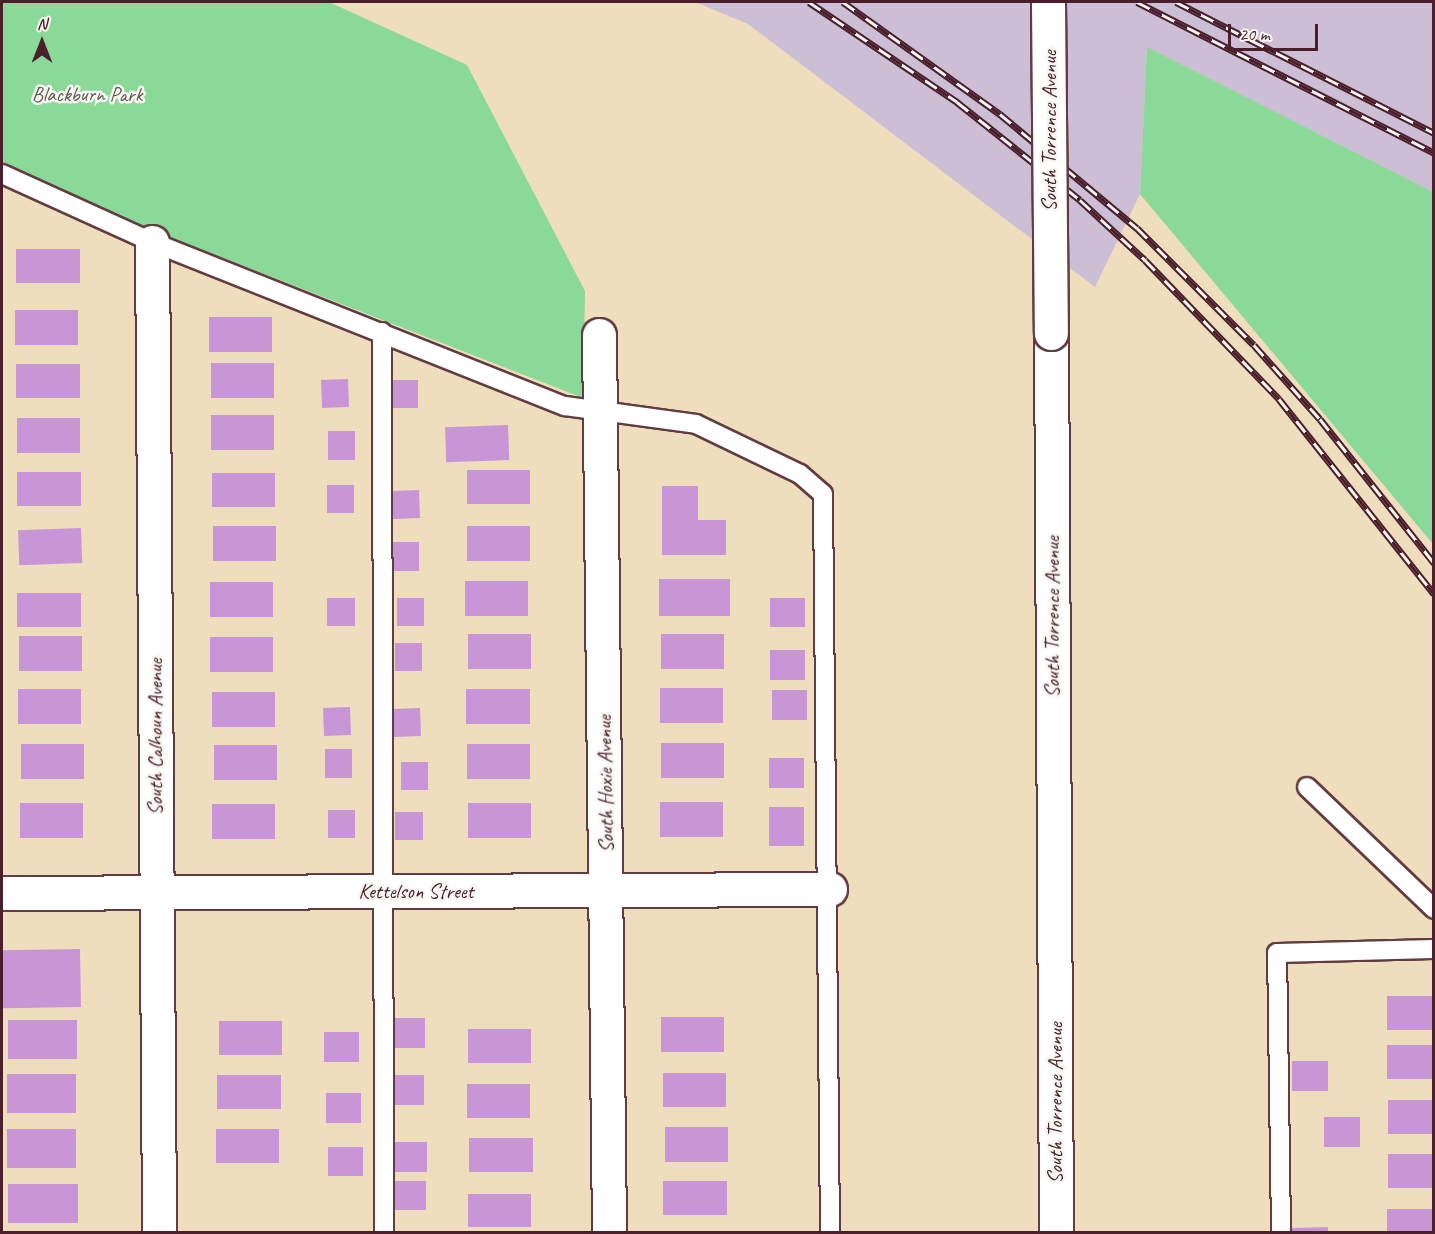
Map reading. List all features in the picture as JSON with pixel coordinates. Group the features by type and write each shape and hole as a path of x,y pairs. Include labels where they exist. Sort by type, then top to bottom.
{"street":[{"name":"South Torrence Avenue","path":"1048,2 1056,1233"},
{"name":"South Calhoun Avenue","path":"152,242 159,1233"},
{"name":"South Hoxie Avenue","path":"599,335 609,1233"},
{"name":"Kettelson Street","path":"2,893 830,889"}],"lane":[{"path":"2,174 152,242 565,406 696,424 800,474 824,494 830,889 830,1233"},
{"path":"382,332 384,1233"},
{"path":"1307,787 1434,909"},
{"path":"1281,1233 1277,952 1434,949"}],"shaded area":[{"path":"695,2 1433,2 1433,192 1147,48 1140,194 1095,287 748,24"}],"green space":[{"name":"Blackburn Park","path":"2,2 329,2 467,65 585,291 583,398 2,172"},
{"path":"1147,47 1433,192 1433,544 1140,194"}],"building":[{"path":"16,249 80,249 80,283 16,283"},
{"path":"15,310 78,310 78,345 15,345"},
{"path":"209,317 272,317 272,352 209,352"},
{"path":"211,363 274,363 274,398 211,398"},
{"path":"16,364 80,364 80,398 16,398"},
{"path":"348,379 349,407 322,408 321,380"},
{"path":"391,380 418,380 418,408 391,408"},
{"path":"211,415 274,415 274,450 211,450"},
{"path":"17,418 80,418 80,453 17,453"},
{"path":"508,425 509,460 446,462 445,427"},
{"path":"328,431 355,431 355,460 328,460"},
{"path":"467,470 530,470 530,504 467,504"},
{"path":"17,472 81,472 81,506 17,506"},
{"path":"212,473 275,473 275,507 212,507"},
{"path":"327,485 354,485 354,513 327,513"},
{"path":"662,486 698,486 698,520 726,520 726,555 662,555"},
{"path":"419,490 420,518 393,519 392,491"},
{"path":"213,526 276,526 276,561 213,561"},
{"path":"467,526 530,526 530,561 467,561"},
{"path":"81,528 82,563 19,565 18,530"},
{"path":"391,542 419,542 419,571 391,571"},
{"path":"659,579 730,579 730,616 659,616"},
{"path":"465,581 528,581 528,616 465,616"},
{"path":"210,582 273,582 273,617 210,617"},
{"path":"17,593 81,593 81,627 17,627"},
{"path":"327,598 355,598 355,626 327,626"},
{"path":"397,598 424,598 424,626 397,626"},
{"path":"770,598 805,598 805,627 770,627"},
{"path":"468,634 531,634 531,669 468,669"},
{"path":"661,634 724,634 724,669 661,669"},
{"path":"19,636 82,636 82,671 19,671"},
{"path":"210,637 273,637 273,672 210,672"},
{"path":"395,643 422,643 422,671 395,671"},
{"path":"770,650 805,650 805,680 770,680"},
{"path":"660,688 723,688 723,723 660,723"},
{"path":"18,689 81,689 81,724 18,724"},
{"path":"466,689 530,689 530,724 466,724"},
{"path":"772,690 807,690 807,720 772,720"},
{"path":"212,692 275,692 275,727 212,727"},
{"path":"350,707 351,735 324,736 323,708"},
{"path":"420,708 421,736 394,737 393,709"},
{"path":"661,743 724,743 724,778 661,778"},
{"path":"21,744 84,744 84,779 21,779"},
{"path":"467,744 530,744 530,779 467,779"},
{"path":"214,745 277,745 277,780 214,780"},
{"path":"325,749 352,749 352,778 325,778"},
{"path":"769,758 804,758 804,788 769,788"},
{"path":"401,762 428,762 428,790 401,790"},
{"path":"660,802 723,802 723,837 660,837"},
{"path":"20,803 83,803 83,838 20,838"},
{"path":"468,803 531,803 531,838 468,838"},
{"path":"212,804 275,804 275,839 212,839"},
{"path":"769,807 804,807 804,846 769,846"},
{"path":"328,810 355,810 355,838 328,838"},
{"path":"395,812 423,812 423,840 395,840"},
{"path":"80,949 81,1007 3,1008 2,950"},
{"path":"1387,996 1434,996 1434,1030 1387,1030"},
{"path":"661,1017 724,1017 724,1052 661,1052"},
{"path":"389,1018 425,1018 425,1048 389,1048"},
{"path":"8,1020 77,1020 77,1059 8,1059"},
{"path":"219,1021 282,1021 282,1055 219,1055"},
{"path":"468,1029 531,1029 531,1063 468,1063"},
{"path":"324,1032 359,1032 359,1062 324,1062"},
{"path":"1387,1045 1434,1045 1434,1079 1387,1079"},
{"path":"1292,1061 1328,1061 1328,1091 1292,1091"},
{"path":"663,1073 726,1073 726,1107 663,1107"},
{"path":"7,1074 76,1074 76,1113 7,1113"},
{"path":"217,1075 281,1075 281,1109 217,1109"},
{"path":"389,1075 424,1075 424,1105 389,1105"},
{"path":"467,1084 530,1084 530,1118 467,1118"},
{"path":"326,1093 361,1093 361,1123 326,1123"},
{"path":"1388,1100 1434,1100 1434,1134 1388,1134"},
{"path":"1324,1117 1360,1117 1360,1147 1324,1147"},
{"path":"665,1127 728,1127 728,1162 665,1162"},
{"path":"7,1129 76,1129 76,1168 7,1168"},
{"path":"216,1129 279,1129 279,1163 216,1163"},
{"path":"469,1138 533,1138 533,1172 469,1172"},
{"path":"392,1142 427,1142 427,1172 392,1172"},
{"path":"328,1147 363,1147 363,1176 328,1176"},
{"path":"1388,1154 1434,1154 1434,1188 1388,1188"},
{"path":"391,1181 426,1181 426,1210 391,1210"},
{"path":"663,1181 727,1181 727,1215 663,1215"},
{"path":"8,1184 78,1184 78,1223 8,1223"},
{"path":"468,1194 531,1194 531,1227 468,1227"},
{"path":"1387,1209 1434,1209 1434,1232 1387,1232"},
{"path":"1328,1227 1328,1232 1292,1232 1292,1228"}],"railway":[{"path":"809,2 957,102 1080,200 1145,260 1279,399 1434,594"},
{"path":"843,2 1000,114 1137,228 1254,345 1320,419 1434,563"},
{"path":"1137,2 1434,153"},
{"path":"1176,2 1434,133"}]}
